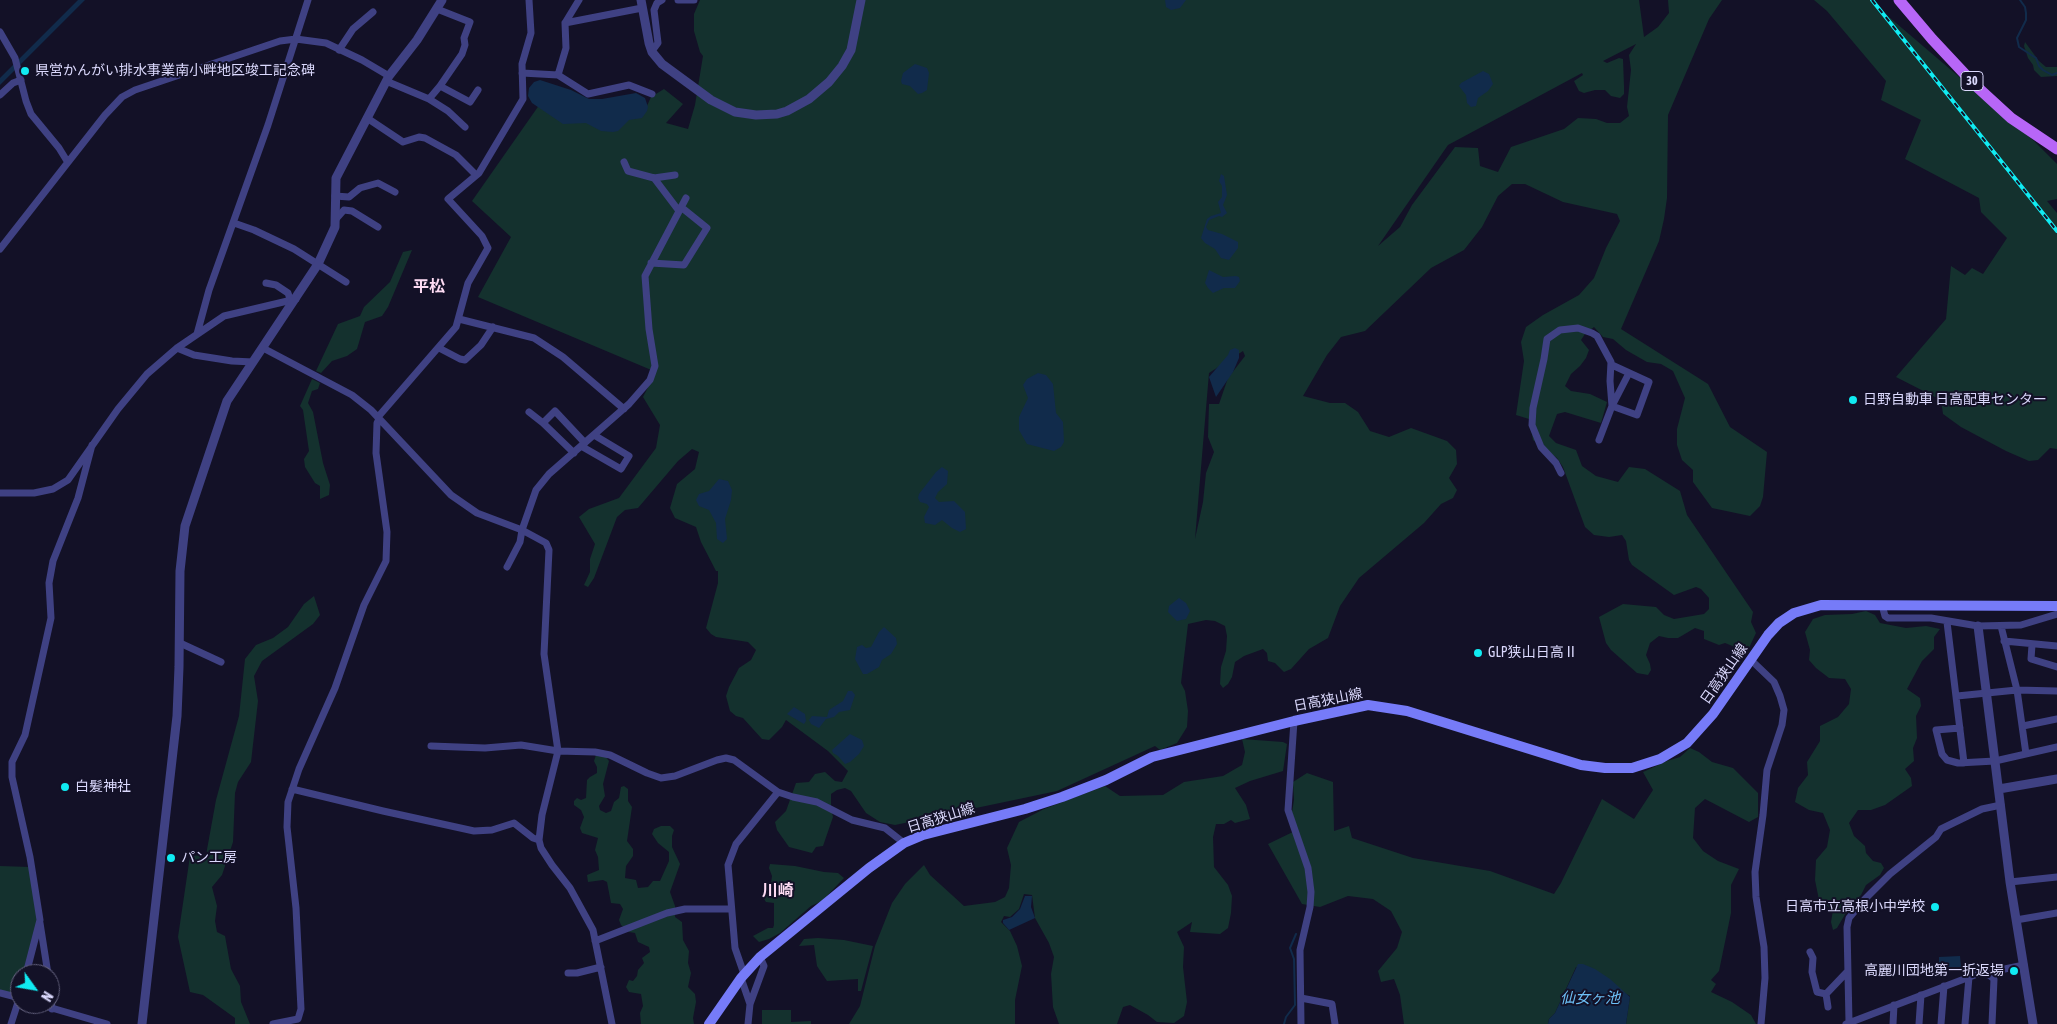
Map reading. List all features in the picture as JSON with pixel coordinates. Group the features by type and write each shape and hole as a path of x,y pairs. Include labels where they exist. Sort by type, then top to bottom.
{"main road":[{"name":"30","path":"1899,0 1975,85 2011,118 2057,149"},
{"name":"日高狭山線","path":"709,1024 743,976 760,957 869,868 904,843 923,835 1024,809 1062,797 1106,780 1152,757 1294,721 1368,706 1406,711 1581,765 1605,768 1632,768 1660,759 1686,743 1713,714 1768,635 1779,623 1794,613 1821,605 2057,606"}],"street":[{"path":"197,335 209,290 268,125 308,0"},
{"path":"142,1024 177,716 180,571 185,526 222,413 230,396 318,264 331,238 336,218 336,178 388,79 417,40 442,0"},
{"path":"273,1024 298,1019 301,1009 296,908 287,826 292,789 335,688 364,604 386,561 387,532 376,453 377,423 379,418 453,331 459,319 468,283 488,248 482,236 448,199 476,175 523,100 522,73 524,55 531,32 529,0"},
{"path":"558,76 566,48 565,23 578,0"},
{"path":"652,51 658,42 654,10 657,3 662,0"},
{"path":"678,0 694,0"},
{"path":"565,23 642,4 652,51 662,64 710,100 724,107 743,113 777,114 798,106 818,92 842,66 851,50 861,0"},
{"path":"429,99 462,54 465,45 464,38 470,22 437,9"},
{"path":"339,50 353,29 373,12"},
{"path":"0,32 16,61 31,114 60,148 67,161"},
{"path":"0,248 67,161 122,97 135,90 152,86 280,41 296,39 326,43 388,79 429,99 448,111 465,126"},
{"path":"522,73 558,76 588,94 629,85 652,94"},
{"path":"0,95 21,80"},
{"path":"440,86 470,102 478,90"},
{"path":"367,118 403,142 419,137 425,138 456,155 476,175"},
{"path":"624,162 628,171 654,178 675,175"},
{"path":"650,263 684,265 707,228 680,209 654,178"},
{"path":"335,196 349,197 360,188 378,184 395,192"},
{"path":"507,567 520,542 522,530 536,490 549,474 624,409 648,384 654,370 654,360 649,329 648,300 644,282 646,271 686,198"},
{"path":"336,218 344,210 352,211 378,226"},
{"path":"234,223 274,239 346,282"},
{"path":"266,282 276,285 293,299"},
{"path":"0,493 34,493 53,489 68,480 118,408 147,374 177,348 224,316 293,299"},
{"path":"459,319 534,338 551,349 624,409"},
{"path":"438,348 465,360 481,345 493,327"},
{"path":"1561,473 1553,459 1541,447 1532,425 1533,408 1547,339 1560,330 1571,328 1584,329 1597,336 1612,365 1610,385 1612,406"},
{"path":"177,348 194,355 232,362 253,362"},
{"path":"263,348 352,395 379,418 451,494 477,513 522,530 546,543 549,550 544,654 558,751 542,815 539,840 541,848 570,888 585,912 593,930 612,1024"},
{"path":"1612,365 1649,382 1637,415 1612,406"},
{"path":"1599,440 1612,406 1629,373"},
{"path":"1610,385 1621,390"},
{"path":"543,423 555,411 583,445 621,469 629,456 594,435"},
{"path":"529,412 574,453"},
{"path":"47,964 30,858 12,777 12,762 25,734 51,618 49,583 53,561 78,498 92,445"},
{"path":"1882,605 1885,616 1888,618 1931,618 1978,626 2021,625 2057,614"},
{"path":"1947,622 1964,763"},
{"path":"1978,626 2010,882 2033,1024"},
{"path":"2001,626 2017,690 2026,754"},
{"path":"2004,641 2057,646"},
{"path":"180,643 221,662"},
{"path":"2032,645 2031,659 2057,667"},
{"path":"1751,660 1774,682 1784,710 1782,725 1767,770 1763,815 1754,872 1764,947 1765,978 1762,1023"},
{"path":"1956,696 2017,690 2057,690"},
{"path":"2022,726 2057,719"},
{"path":"1294,721 1288,810 1308,868 1311,892 1310,907 1300,950 1301,1024"},
{"path":"1960,728 1936,730 1942,754 1947,760 1964,763 1995,760 2057,747"},
{"path":"431,746 485,748 521,744 558,751 610,755 661,778 675,776 726,758 734,760 778,792 793,798 817,802 852,820 885,828 904,843"},
{"path":"1999,789 2057,778"},
{"path":"292,789 474,831 492,830 514,823 533,838 539,840"},
{"path":"750,1004 735,948 728,865 736,844 778,792"},
{"path":"1992,1024 1994,979 1989,975 1980,973 1850,1023 1847,928 1850,918 1865,899 1890,874 1936,837 1941,829 1982,809 2001,805"},
{"path":"2010,882 2057,877"},
{"path":"595,941 630,926 676,911 685,909 731,908"},
{"path":"2016,920 2057,913"},
{"path":"29,964 40,920"},
{"path":"1810,952 1813,958 1812,972 1817,992 1826,994"},
{"path":"748,1024 750,1004 764,966 760,957"},
{"path":"1989,975 1996,970 2024,965"},
{"path":"568,973 577,973 601,967"},
{"path":"1826,994 1847,972"},
{"path":"1965,1024 1969,977"},
{"path":"1941,1024 1944,986"},
{"path":"1826,994 1828,1007"},
{"path":"1919,1024 1921,995"},
{"path":"1301,998 1332,1001 1335,1024"},
{"path":"1893,1024 1894,1005"},
{"path":"60,1011 107,1024"}],"green space":[{"path":"700,0 1639,0 1644,37 1658,27 1669,13 1668,0 1722,0 1709,19 1668,115 1667,198 1664,219 1659,241 1621,329 1708,384 1730,427 1767,452 1763,497 1760,506 1750,516 1712,508 1693,482 1693,470 1682,460 1677,445 1677,429 1685,398 1673,371 1661,364 1647,362 1626,350 1613,339 1603,337 1594,327 1581,340 1589,350 1586,358 1571,374 1565,386 1571,391 1590,394 1607,402 1601,423 1565,412 1557,414 1549,436 1556,443 1576,450 1582,466 1596,476 1618,482 1629,467 1645,469 1680,491 1687,515 1753,612 1751,622 1756,633 1749,648 1740,649 1725,643 1719,645 1704,639 1704,631 1695,628 1678,638 1659,636 1650,643 1646,655 1651,670 1648,675 1637,673 1611,650 1606,643 1599,617 1623,604 1656,607 1664,615 1674,619 1704,614 1709,609 1709,598 1701,589 1696,587 1674,595 1632,565 1629,560 1626,541 1622,535 1609,537 1594,535 1585,527 1563,467 1557,458 1533,440 1529,419 1516,415 1524,361 1521,342 1526,327 1579,295 1594,278 1606,248 1620,221 1617,214 1563,202 1525,184 1512,184 1498,196 1482,227 1464,250 1431,268 1365,331 1341,337 1327,355 1303,396 1330,403 1345,403 1358,412 1370,431 1389,437 1411,428 1447,441 1456,450 1457,464 1449,478 1457,490 1453,498 1441,504 1424,523 1359,578 1340,606 1328,638 1309,649 1291,669 1284,672 1275,663 1268,661 1267,653 1263,649 1244,656 1235,662 1232,677 1223,688 1220,684 1221,667 1226,651 1227,636 1225,626 1215,621 1206,620 1188,624 1181,683 1185,691 1188,711 1187,727 1177,743 1160,750 1155,746 1057,791 895,825 880,822 866,813 851,791 845,788 837,790 831,794 833,817 823,846 816,847 812,853 789,847 777,830 775,822 786,811 796,783 809,782 815,774 825,772 835,781 842,782 848,771 828,751 786,720 769,740 762,739 743,718 736,716 730,711 726,696 729,687 739,668 751,660 756,650 748,642 716,637 706,628 718,583 718,571 716,571 701,542 696,527 675,518 670,508 677,484 695,469 699,452 692,449 678,461 638,508 625,510 617,517 594,578 588,587 584,585 590,572 590,559 595,544 579,517 589,509 619,498 656,448 660,425 643,397 656,372 478,297 511,237 472,201 542,101 642,117 651,97 664,89 683,104 666,123 688,129 695,105 703,56 694,31 694,14","holes":["1636,44 1629,55 1631,70 1627,107 1629,116 1620,123 1607,123 1596,119 1578,118 1564,129 1511,147 1498,172 1480,166 1478,148 1455,147 1412,205 1400,227 1378,246 1448,145 1582,73 1583,75 1574,81 1579,91 1584,93 1605,90 1611,96 1620,98 1624,94 1623,59 1619,58 1607,63 1603,61","1243,351 1245,356 1228,378 1219,404 1209,404 1208,437 1214,452 1206,473 1203,502 1195,539 1209,373"]},
{"path":"1814,0 1875,0 1882,11 2033,140 2057,164 2057,199 2047,201 2057,213 2057,449 2050,448 2038,460 2029,461 1961,427 1943,414 1941,400 1896,377 1946,319 1951,266 1965,275 1972,268 1983,274 2007,238 1981,212 1979,198 1905,159 1921,120 1881,100 1886,81 1827,11"},
{"path":"2025,42 2039,61 2046,67 2057,67 2057,76 2041,77 2034,70 2024,46"},
{"path":"412,250 388,307 382,316 365,322 357,349 347,356 332,361 321,373 316,371 338,324 360,316 364,307 390,282 403,252"},
{"path":"312,379 320,383 318,389 312,391 308,403 313,412 323,463 330,485 329,495 320,499 320,486 315,483 305,467 304,459 309,451 303,410 300,406"},
{"path":"314,596 320,615 313,624 262,661 254,676 258,701 251,762 238,782 235,793 233,842 222,875 212,887 217,906 215,921 217,932 225,936 231,969 240,986 241,1002 250,1024 235,1024 235,1018 203,995 190,992 178,937 190,856 206,855 216,800 239,716 245,659 256,645 273,638 288,627 304,604"},
{"path":"1866,611 1875,615 1880,623 1906,628 1926,626 1940,629 1934,637 1934,649 1922,661 1907,689 1920,698 1921,706 1916,716 1917,738 1913,748 1914,761 1905,769 1911,778 1912,786 1885,805 1871,810 1858,810 1849,823 1854,836 1865,846 1866,853 1873,861 1881,863 1884,868 1880,875 1866,885 1861,895 1850,906 1837,928 1833,930 1831,922 1833,910 1819,900 1815,880 1816,860 1827,847 1830,830 1823,813 1809,810 1795,802 1798,788 1808,775 1807,762 1820,741 1820,726 1838,717 1849,704 1851,689 1845,679 1829,678 1809,660 1810,650 1805,632 1813,619 1825,615 1852,614"},
{"path":"1242,739 1283,742 1287,744 1283,771 1250,781 1235,788 1246,805 1250,819 1235,823 1231,820 1224,824 1216,824 1213,837 1214,867 1228,885 1232,896 1231,913 1228,928 1220,934 1190,932 1192,922 1177,932 1184,947 1183,967 1187,1002 1184,1016 1174,1023 1157,1022 1130,1005 1123,1007 1117,1024 1059,1024 1053,1007 1051,974 1054,957 1049,943 1035,918 1032,895 1024,894 1019,909 1010,917 1004,916 1001,922 1010,931 1017,946 1022,966 1015,1000 1015,1024 849,1024 860,1006 875,946 892,903 905,884 924,865 930,875 964,906 995,902 1005,897 1009,888 1011,865 1007,848 1019,822 1044,809 1105,786 1120,796 1163,795 1184,782 1223,776 1242,765 1245,752"},
{"path":"1690,748 1712,762 1733,768 1758,793 1758,817 1749,822 1705,799 1695,808 1693,838 1703,851 1718,861 1739,869 1731,885 1731,913 1719,971 1711,980 1716,984 1711,992 1732,1002 1751,1015 1756,1024 1626,1024 1630,996 1576,967 1548,1024 1404,1024 1400,995 1394,979 1381,982 1378,971 1397,948 1402,932 1391,911 1373,899 1348,896 1320,907 1302,904 1268,844 1297,830 1292,812 1294,800 1293,782 1307,773 1333,782 1334,831 1349,826 1352,838 1413,858 1490,871 1554,894 1602,799 1634,819 1653,790 1643,772 1680,757"},
{"path":"596,755 605,756 609,761 603,784 605,796 599,806 600,810 606,813 611,811 614,802 619,798 621,787 624,786 628,789 628,801 632,807 627,841 633,849 633,856 626,866 625,878 636,880 638,888 648,887 653,881 660,881 669,861 669,852 658,843 652,834 654,829 661,826 670,826 674,830 672,847 680,864 670,892 675,906 675,917 682,922 683,940 689,951 688,963 691,973 688,987 695,994 696,1002 693,1018 694,1024 641,1024 640,1013 643,1006 641,994 629,992 626,987 629,980 633,981 637,976 638,970 644,963 642,958 650,952 649,947 638,942 635,933 629,932 621,925 619,920 623,909 620,904 611,903 607,882 603,880 588,882 587,875 599,870 598,857 595,850 598,838 582,833 580,828 584,817 581,810 574,805 574,801 577,798 581,800 586,798 587,780 597,773 594,761"},
{"path":"770,864 838,873 844,878 822,901 811,906 780,933 759,942 753,936 768,928 773,928 774,925 774,903 766,902 764,899 770,891 772,876 769,868"},
{"path":"0,866 30,867 38,920 27,964 10,964 10,994 0,992"},
{"path":"804,939 844,940 873,946 861,991 858,991 858,979 827,981 817,966 814,945 799,946"},
{"path":"762,1010 791,1010 791,1022 811,1021 811,1024 762,1024"}],"water":[{"path":"78,0 85,0 0,85 0,78"},
{"path":"1165,0 1186,0 1180,8 1171,10 1166,7"},
{"path":"915,64 927,68 929,73 927,90 918,94 910,86 902,84 901,81 903,73"},
{"path":"1483,71 1489,74 1493,84 1488,91 1478,98 1476,106 1471,107 1467,103 1466,95 1459,86"},
{"path":"540,80 571,90 589,99 602,99 636,93 645,98 648,107 647,111 642,118 629,120 618,131 613,132 601,131 586,123 563,124 532,103 528,96 529,88 534,82"},
{"path":"1221,174 1224,176 1227,195 1223,205 1227,213 1222,217 1219,216 1209,220 1206,227 1208,230 1238,242 1238,248 1229,260 1221,258 1215,249 1201,238 1207,219 1221,213 1218,202 1222,197 1222,186 1219,181"},
{"path":"1209,270 1223,277 1239,277 1240,281 1235,288 1224,288 1213,293 1205,283"},
{"path":"1235,348 1239,350 1239,358 1233,372 1216,397 1209,377 1230,350"},
{"path":"1038,373 1046,375 1053,384 1056,413 1063,422 1064,442 1061,447 1054,451 1027,444 1019,430 1019,417 1028,398 1023,385 1027,379"},
{"path":"942,467 948,471 947,484 938,492 935,498 939,502 954,501 965,512 966,529 960,532 942,520 935,525 925,523 924,517 929,507 927,504 920,502 918,498 936,472"},
{"path":"719,479 728,481 732,490 725,519 727,539 723,543 717,539 716,523 709,510 699,506 696,500 699,494 709,491"},
{"path":"1179,598 1186,603 1190,611 1186,619 1177,621 1168,612 1169,606"},
{"path":"884,627 896,638 897,644 891,654 882,660 879,667 867,674 863,674 855,659 857,647 862,645 866,648 871,647"},
{"path":"848,691 852,691 855,695 850,710 839,712 834,717 826,719 819,728 811,724 809,720 812,716 827,717 829,710 843,701"},
{"path":"794,707 805,714 806,721 804,724 787,714"},
{"path":"850,734 862,740 864,746 859,754 845,764 832,750"},
{"path":"1025,896 1032,896 1031,907 1035,918 1009,930 1003,923 1003,920 1012,917 1020,909"},
{"path":"1960,956 1961,967 1939,968 1939,957"},
{"name":"仙女ヶ池","path":"1578,964 1595,969 1610,979 1630,997 1626,1024 1548,1024"}],"waterway":[{"path":"2020,0 2025,7 2026,20 2017,38 2019,47 2036,58 2043,70 2052,75 2057,73"},
{"path":"1284,1024 1286,1017 1295,1005 1294,959 1290,948 1296,934"}],"railway":[{"path":"1872,0 2057,231"}],"place":[{"name":"県営かんがい排水事業南小畔地区竣工記念碑","path":"25,71"},
{"name":"日野自動車 日高配車センター","path":"1853,400"},
{"name":"GLP狭山日高Ⅱ","path":"1478,653"},
{"name":"白髪神社","path":"65,787"},
{"name":"パン工房","path":"171,858"},
{"name":"日高市立高根小中学校","path":"1935,907"},
{"name":"高麗川団地第一折返場","path":"2014,971"}],"district":[{"name":"平松","path":"429,287"},
{"name":"川崎","path":"778,891"}]}
